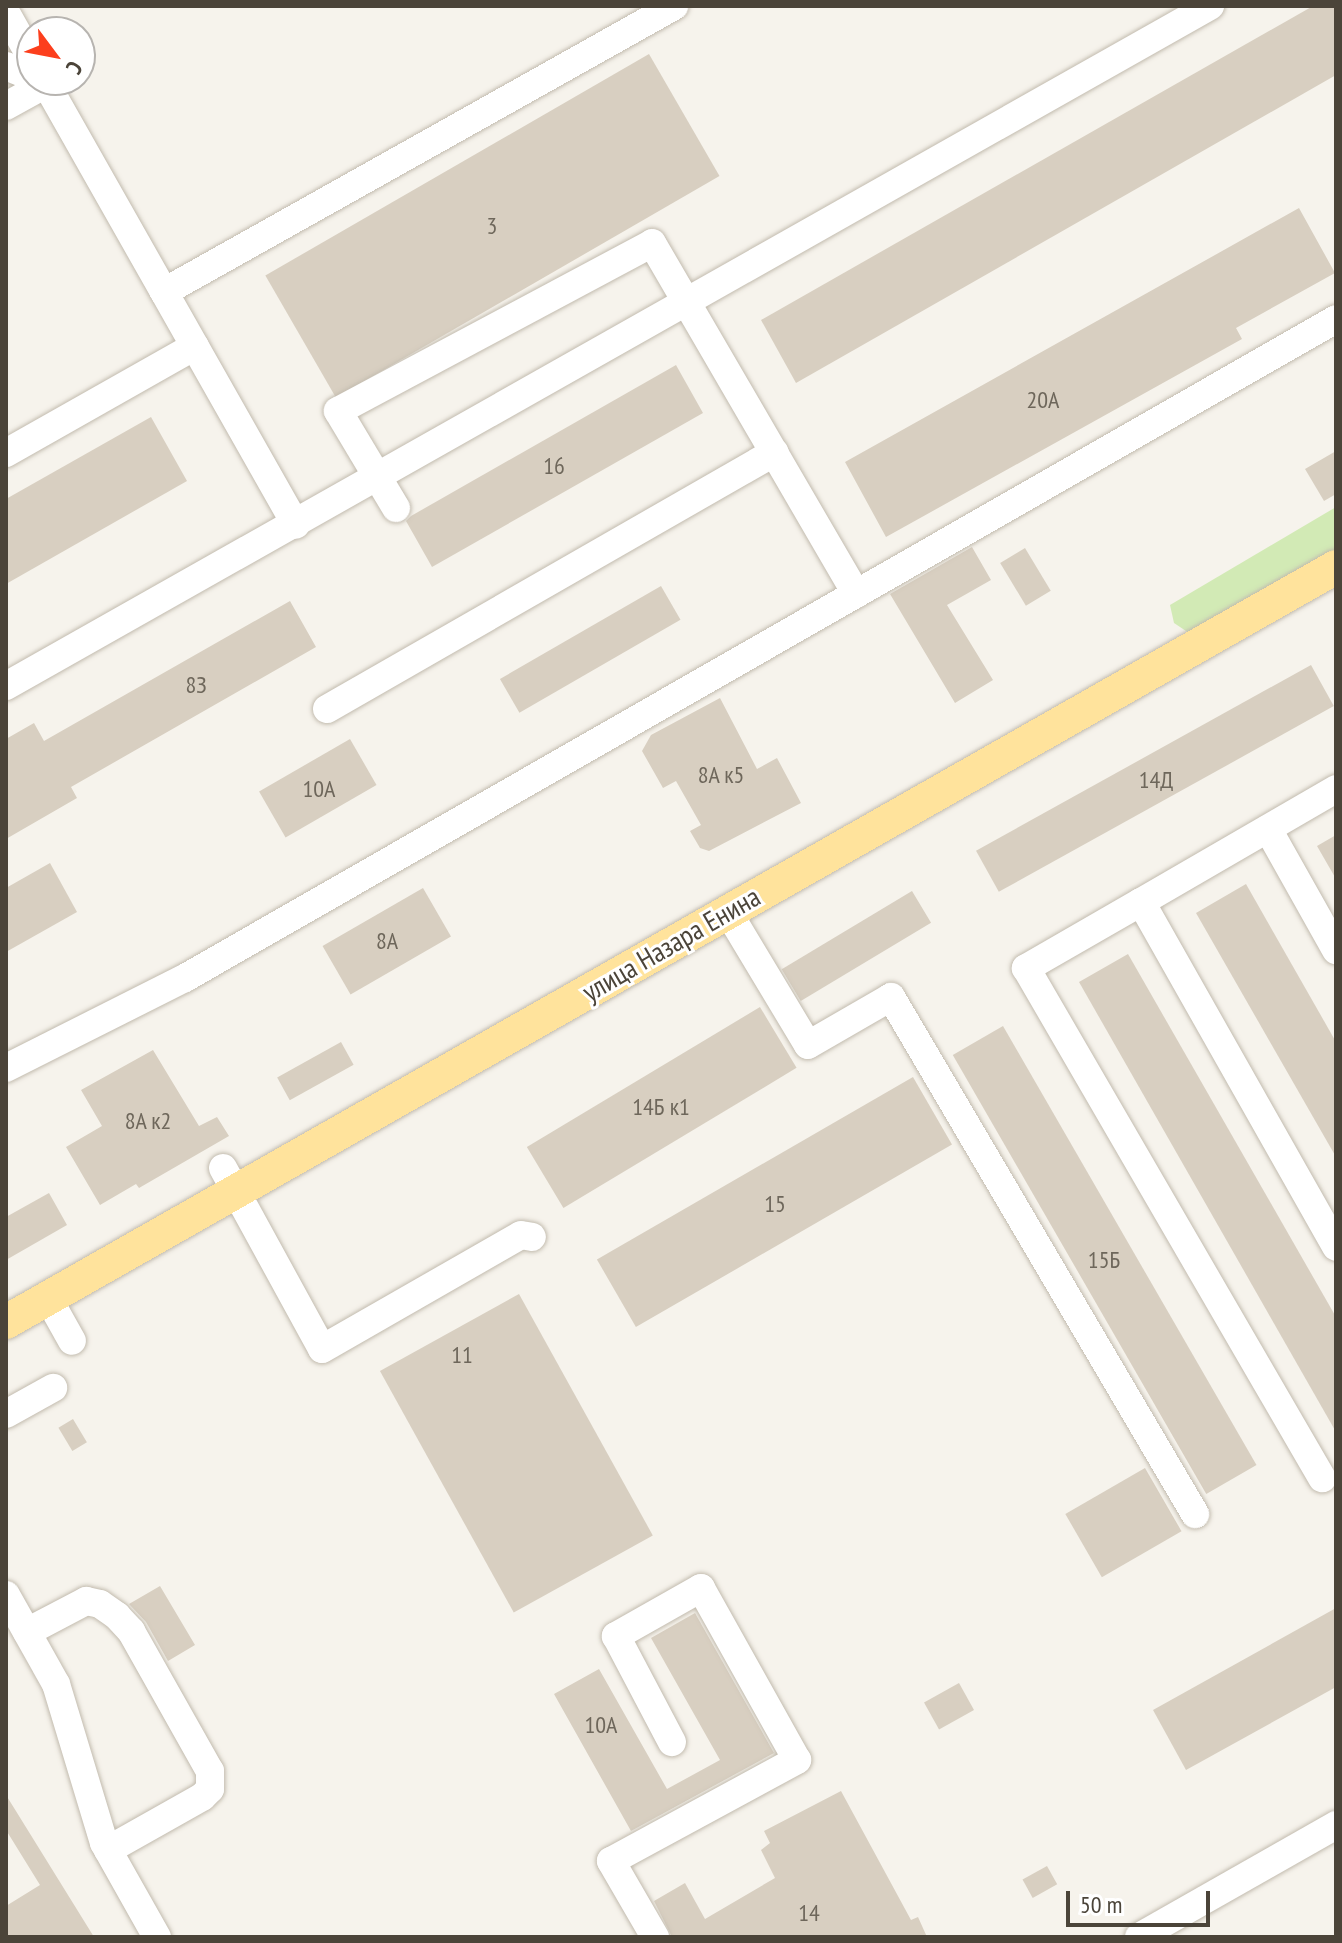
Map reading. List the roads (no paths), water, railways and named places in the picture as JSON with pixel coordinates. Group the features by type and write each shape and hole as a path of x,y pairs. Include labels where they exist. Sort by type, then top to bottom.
{"main road":[{"name":"улица Назара Енина","path":"6,1322 229,1180 728,912 1336,567"}],"street":[{"path":"6,686 296,525 1210,6"},
{"path":"164,292 663,9"},
{"path":"6,13 16,31"},
{"path":"49,96 296,525"},
{"path":"396,508 338,411 652,243 856,594"},
{"path":"6,1068 185,978 1336,319"},
{"path":"6,453 195,346"},
{"path":"327,709 775,452"},
{"path":"1322,1478 1026,968 1336,789"},
{"path":"1268,829 1336,950"},
{"path":"1141,902 1336,1247"},
{"path":"728,912 808,1045 891,997 1195,1514"},
{"path":"229,1180 322,1349 521,1235 532,1237"},
{"path":"48,1298 72,1341"},
{"path":"6,1414 53,1388"},
{"path":"655,1937 611,1861 797,1760 701,1588 616,1636 672,1742"},
{"path":"6,1595 56,1684 108,1850 157,1937"},
{"path":"27,1632 86,1601 100,1604 117,1616 131,1631 210,1771 210,1789 202,1797 108,1850"},
{"path":"1139,1937 1336,1825"}]}
